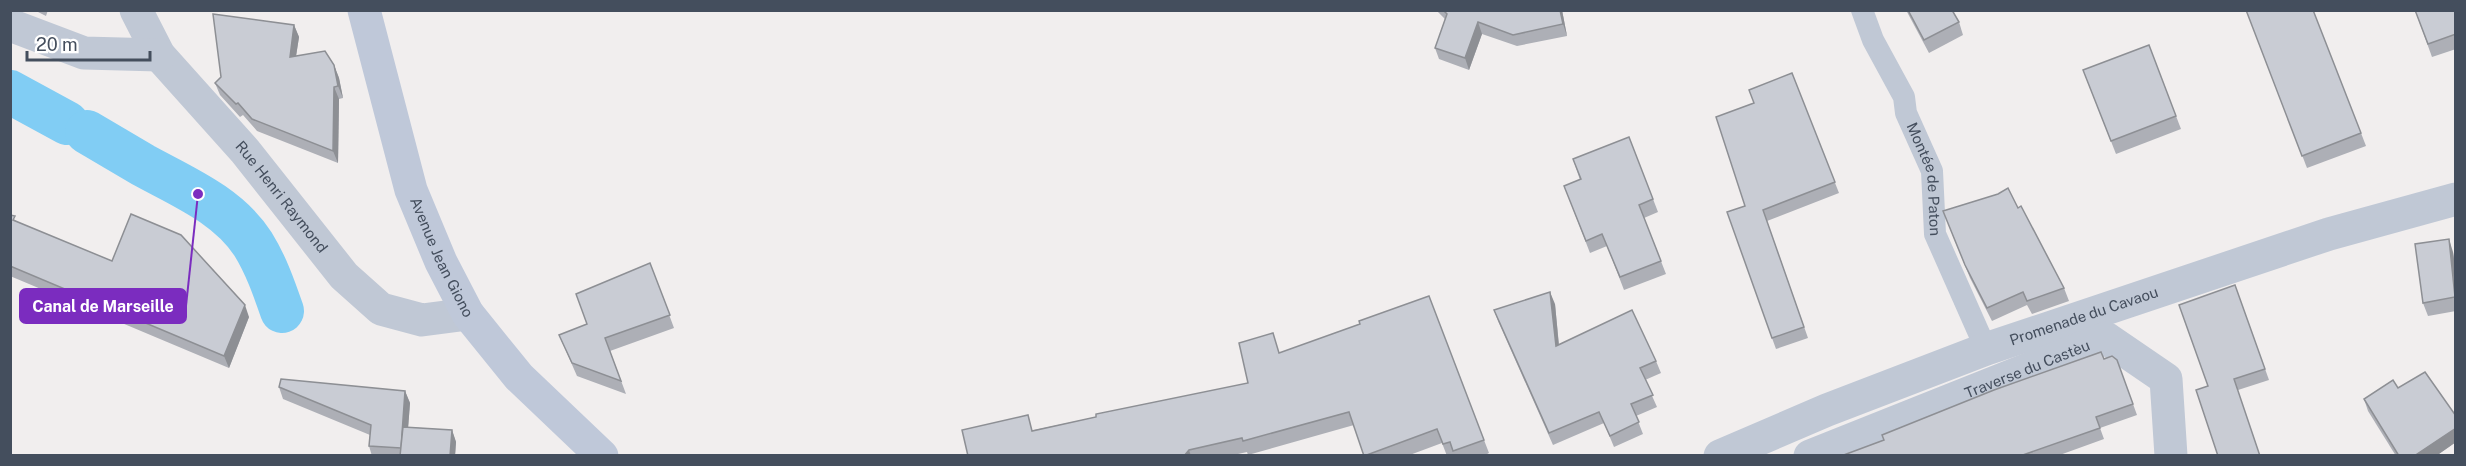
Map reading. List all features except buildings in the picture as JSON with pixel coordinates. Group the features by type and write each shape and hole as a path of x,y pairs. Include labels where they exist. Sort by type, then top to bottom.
{"street":[{"name":"Rue Henri Raymond","path":"136,10 159,55 245,151 344,276 381,309 422,320 468,314"},
{"name":"Avenue Jean Giono","path":"364,10 411,190 441,262 468,314 519,377 602,456"},
{"path":"10,25 84,53 159,55"},
{"name":"Promenade du Cavaou","path":"1720,456 1827,410 1986,349 2329,234 2456,199"},
{"name":"Traverse du Castèu","path":"1810,456 2106,338 2166,379 2171,456"}],"lane":[{"name":"Montée de Paton","path":"1862,10 1873,39 1904,97 1906,113 1932,171 1935,234 1986,349"}],"waterway":[{"path":"10,92 67,123"},
{"path":"87,132 188,189 231,218 243,230 258,252 282,311"}],"place":[{"name":"Canal de Marseille","path":"198,194"}]}
